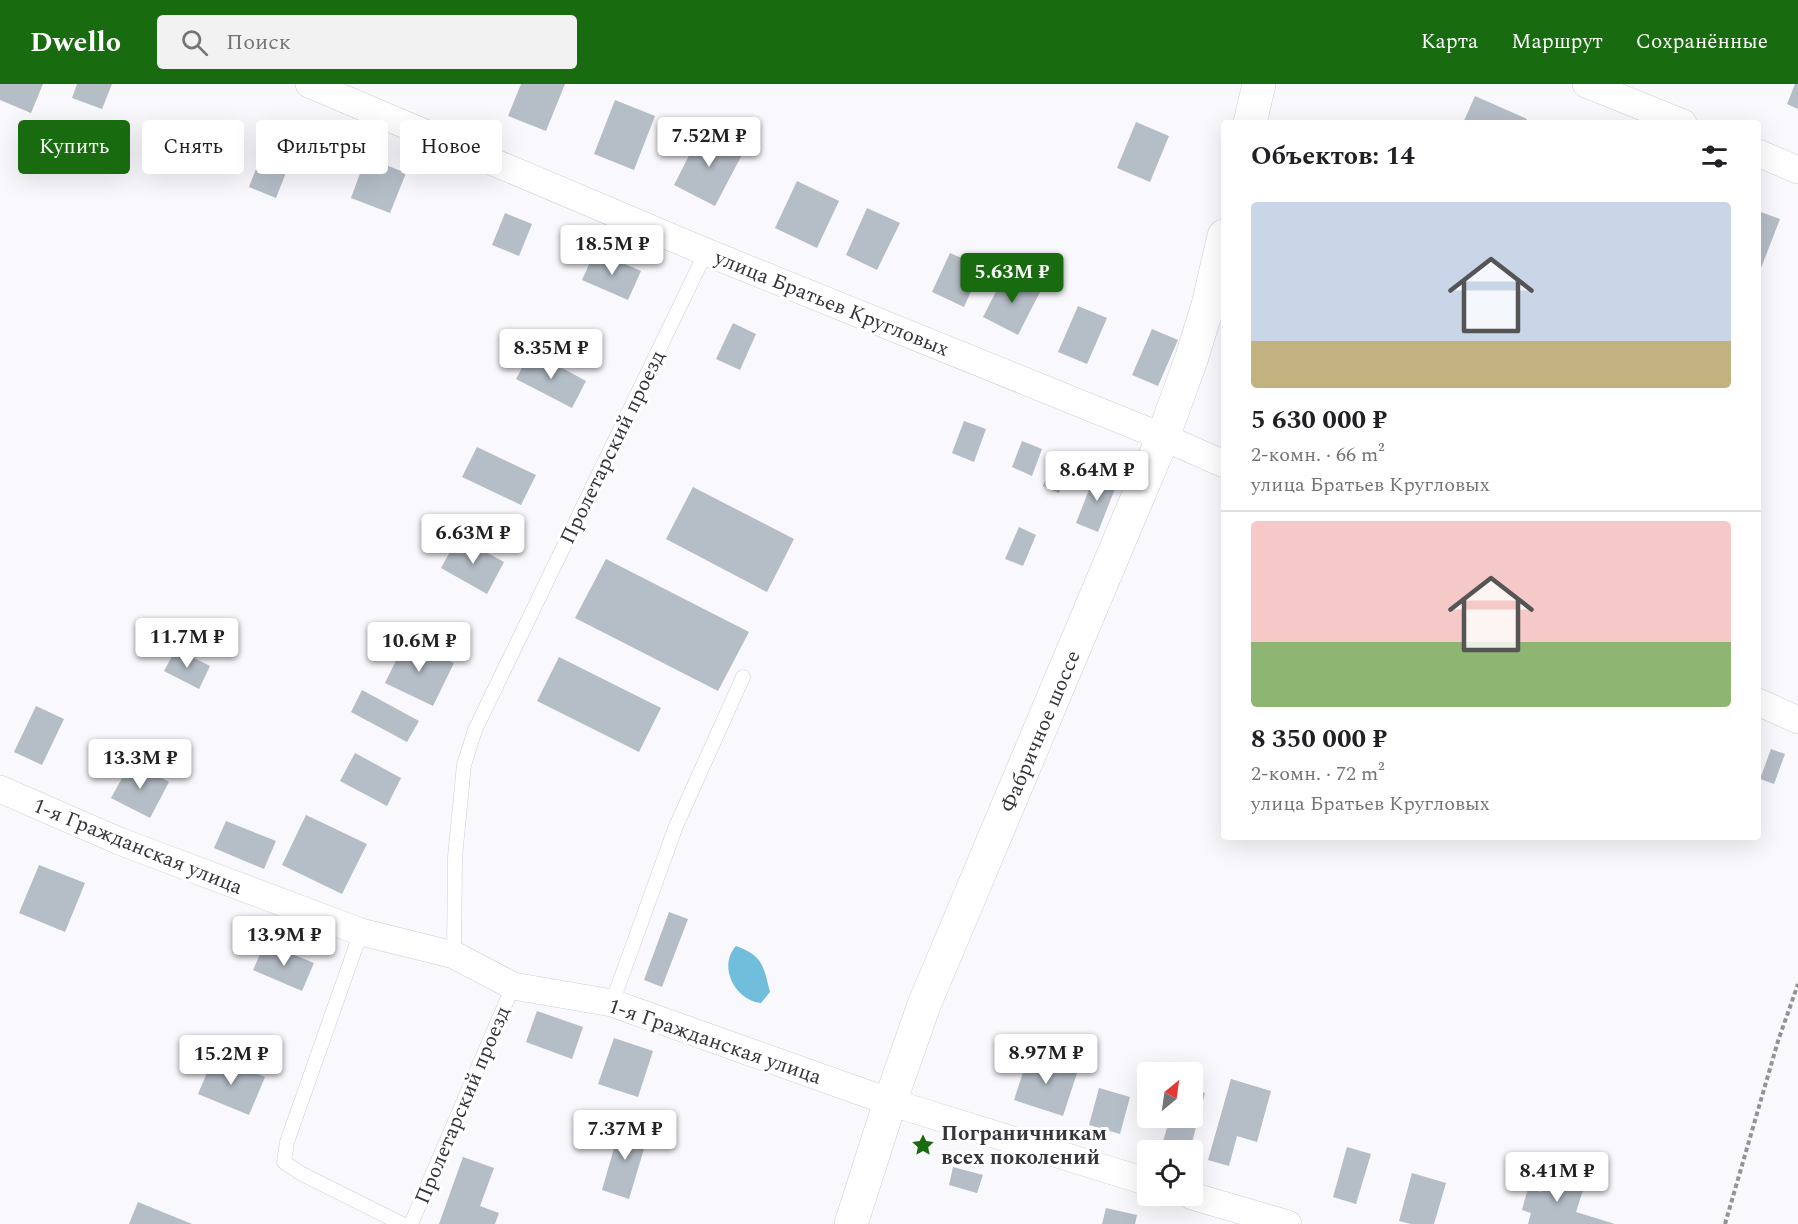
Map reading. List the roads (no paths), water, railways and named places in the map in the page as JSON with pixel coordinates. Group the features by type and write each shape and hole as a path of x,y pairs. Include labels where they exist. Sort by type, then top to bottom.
{"main road":[{"path":"1251,120 1259,84"},
{"name":"Фабричное шоссе","path":"851,1224 924,1005 1162,437 1191,360 1208,305 1221,249"}],"street":[{"name":"улица Братьев Кругловых","path":"309,84 706,252 1221,463"},
{"path":"1586,84 1676,120"},
{"path":"1761,154 1798,170"},
{"path":"1761,703 1798,720"},
{"name":"1-я Гражданская улица","path":"0,789 119,841 361,932 454,955 513,986 612,1003 890,1102 1137,1179"},
{"path":"1203,1199 1288,1224"}],"lane":[{"name":"Пролетарский проезд","path":"454,955 455,857 464,765 475,730 706,252"},
{"path":"612,1003 676,826 743,677"},
{"path":"361,932 287,1142 284,1162 300,1173 402,1224"},
{"name":"Пролетарский проезд","path":"411,1224 513,986"}],"water":[{"path":"736,946 752,954 761,963 770,992 761,1003 744,996 732,982 728,963"}],"place":[{"name":"Пограничникам всех поколений","path":"923,1145"}]}
